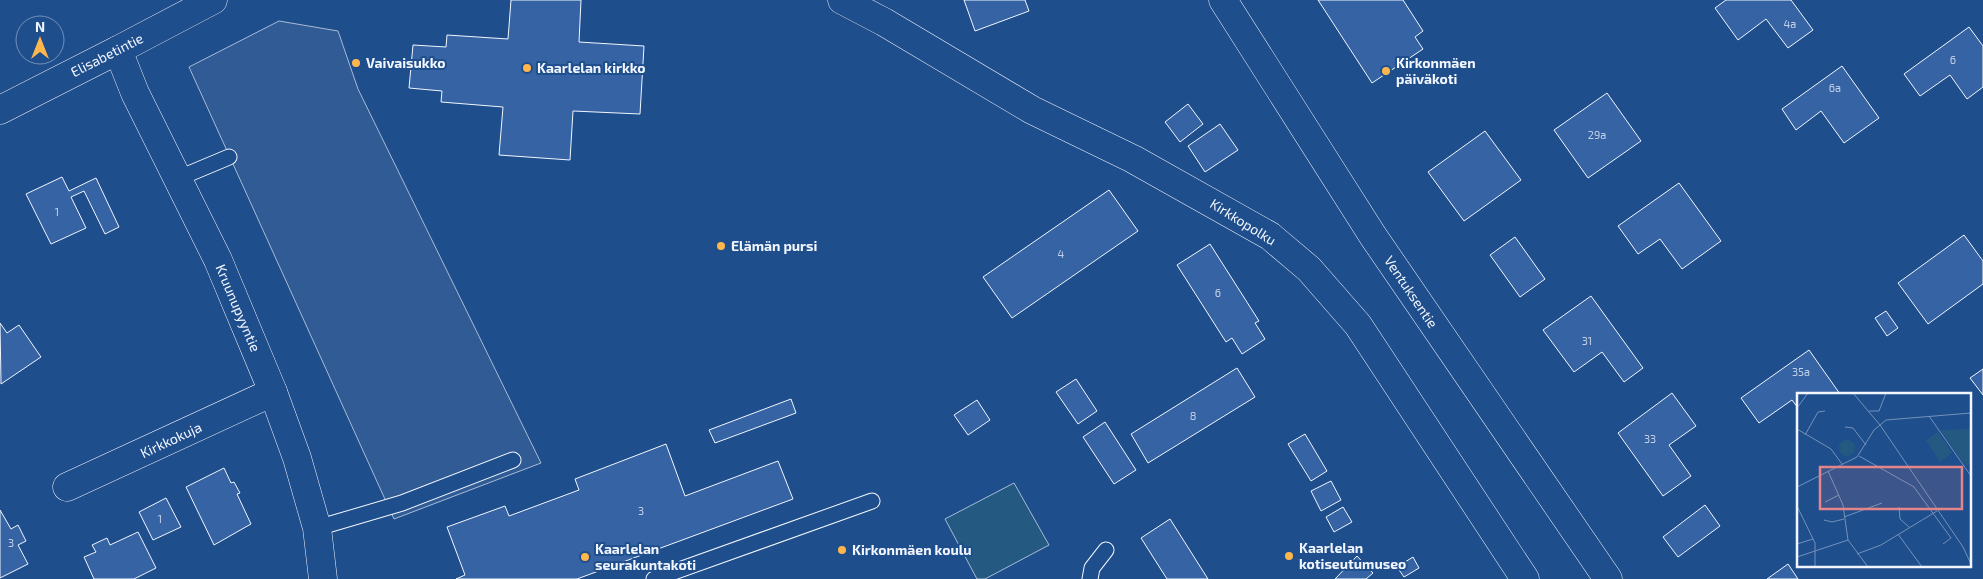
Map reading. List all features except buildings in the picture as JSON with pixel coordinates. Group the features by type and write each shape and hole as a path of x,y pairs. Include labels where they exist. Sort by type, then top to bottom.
{"street":[{"name":"Elisabetintie","path":"0,110 213,0"},
{"name":"Kirkkopolku","path":"842,0 884,22 1032,110 1133,159 1270,236 1308,269 1358,325 1525,579"},
{"name":"Ventuksentie","path":"1223,0 1373,236 1608,579"},
{"name":"Kruunupyyntie","path":"118,50 135,93 179,178 218,260 273,392 297,458 317,528 323,579"},
{"name":"Kirkkokuja","path":"67,487 273,392"}],"lane":[{"path":"179,178 229,157"},
{"path":"317,528 402,502 513,460"},
{"path":"654,579 872,501"},
{"path":"1090,579 1092,568 1106,550"}],"shaded area":[{"path":"279,21 338,31 358,89 541,463 394,519 189,67"},
{"path":"1014,483 1049,545 985,579 977,579 945,519"}],"place":[{"name":"Vaivaisukko","path":"356,63"},
{"name":"Kaarlelan kirkko","path":"527,68"},
{"name":"Kirkonmäen päiväkoti","path":"1386,71"},
{"name":"Elämän pursi","path":"721,246"},
{"name":"Kirkonmäen koulu","path":"842,550"},
{"name":"Kaarlelan kotiseutumuseo","path":"1289,556"},
{"name":"Kaarlelan seurakuntakoti","path":"585,557"}]}
